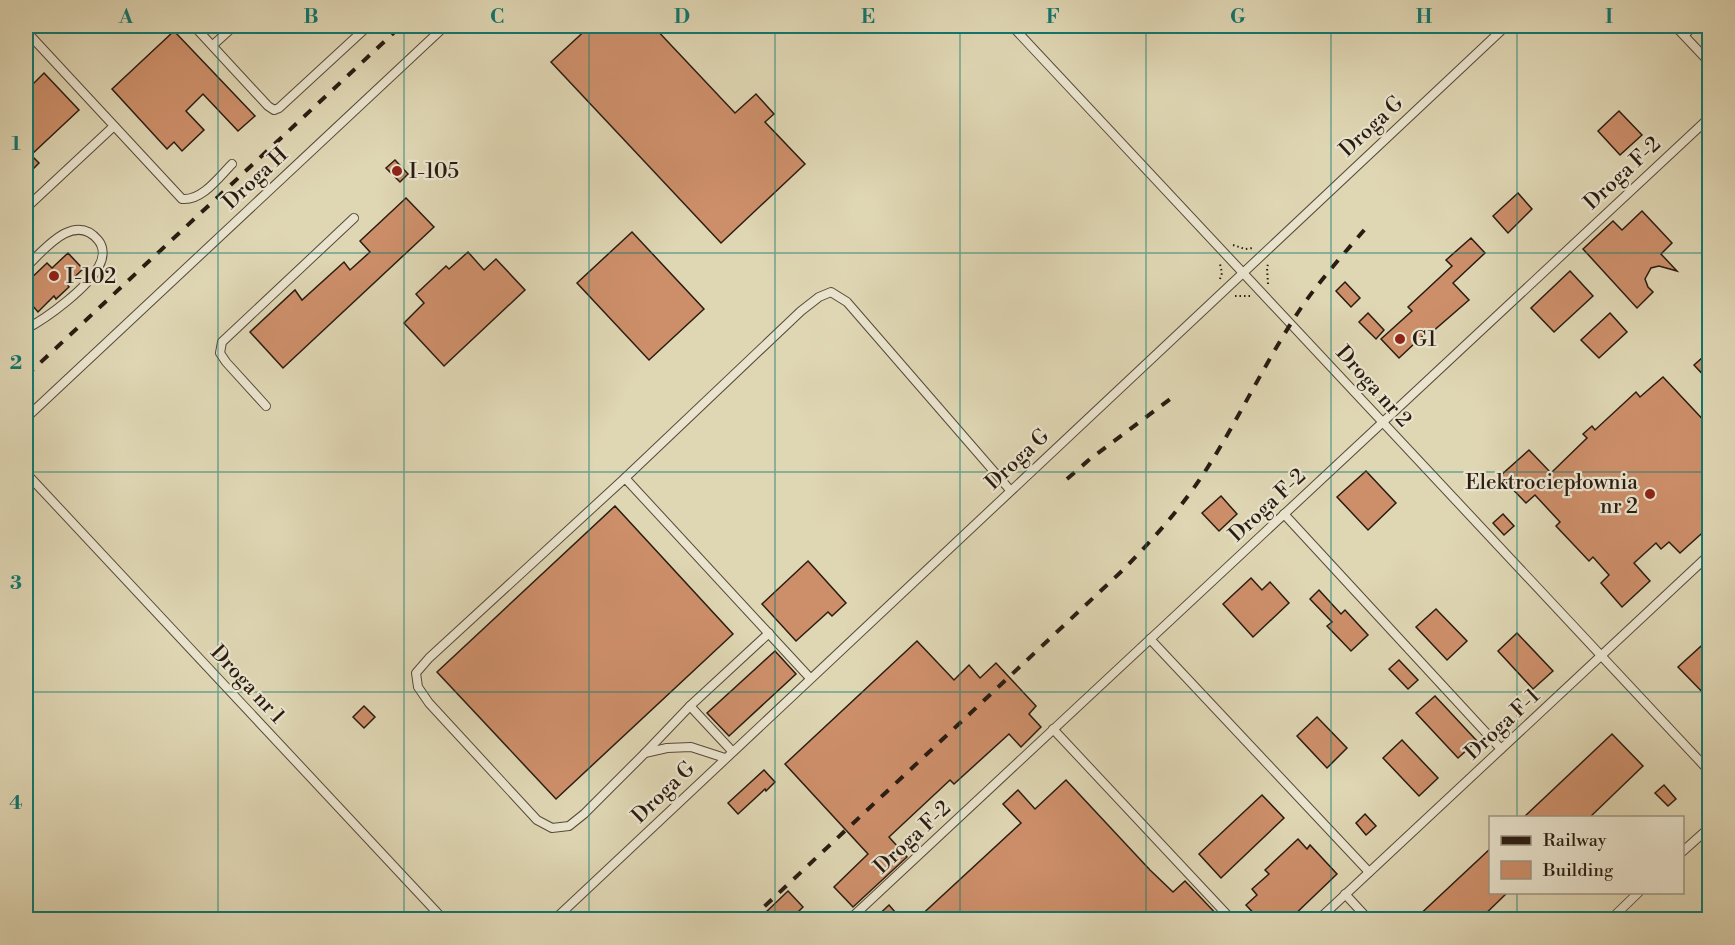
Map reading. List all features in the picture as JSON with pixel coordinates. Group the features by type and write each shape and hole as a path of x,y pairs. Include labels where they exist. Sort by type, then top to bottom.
{"lane":[{"path":"194,26 274,110 279,108 368,26"},
{"path":"213,45 234,26"},
{"name":"Droga H","path":"26,418 445,26"},
{"name":"Droga nr 2","path":"1012,26 1710,772"},
{"name":"Droga G","path":"554,920 1506,26"},
{"path":"1675,26 1710,63"},
{"path":"1684,35 1694,26"},
{"path":"26,31 182,199 189,200 199,196 232,164"},
{"name":"Droga F-2","path":"849,920 1710,117"},
{"path":"26,208 114,126"},
{"path":"266,406 226,362 220,353 222,342 354,218"},
{"path":"26,267 61,234 72,229 92,234 99,241 102,249 102,259 91,277 53,314 26,329"},
{"path":"769,633 690,706 584,814 569,826 552,828 537,820 429,703 418,687 417,673 429,658 625,478 801,311 819,297 831,292 847,302 1010,490"},
{"name":"Droga nr 1","path":"26,473 444,920"},
{"path":"625,478 810,678"},
{"path":"1284,514 1501,749"},
{"name":"Droga F-1","path":"1318,920 1710,554"},
{"path":"1150,639 1369,872"},
{"path":"690,706 732,751"},
{"path":"1053,729 1232,920"},
{"path":"645,753 667,748 691,747 724,758"},
{"path":"1684,851 1710,827"},
{"path":"1345,894 1369,920"},
{"path":"1610,920 1637,894"}],"path":[{"path":"1227,241 1238,248 1259,246"},
{"path":"1269,262 1267,276 1270,289"},
{"path":"1371,395 1389,402"}],"building":[{"path":"590,26 653,26 735,113 756,94 774,114 765,122 805,164 721,243 551,62"},
{"path":"174,31 255,116 238,131 203,94 186,111 204,130 182,151 174,142 167,149 112,89"},
{"path":"44,73 79,110 31,155 39,163 26,176 26,91"},
{"path":"1619,111 1642,135 1620,155 1598,131"},
{"name":"I-105","path":"395,160 408,174 400,182 386,168"},
{"path":"1518,193 1532,209 1508,233 1493,216"},
{"path":"406,198 434,227 283,368 250,332 295,290 302,300 344,262 350,270 370,252 360,241"},
{"path":"1642,211 1672,243 1661,254 1677,271 1659,266 1651,268 1645,279 1653,292 1637,308 1583,249 1613,221 1622,230"},
{"path":"632,232 704,309 649,360 577,283"},
{"path":"1471,238 1485,253 1453,283 1469,300 1432,332 1429,330 1399,358 1381,339 1412,311 1408,307 1452,266 1446,260"},
{"path":"468,252 484,270 496,259 525,290 444,366 404,323 424,303 416,294 446,266 449,269"},
{"name":"I-102","path":"68,253 83,269 67,284 69,287 56,299 54,296 38,312 26,298 26,283 47,263 52,268"},
{"path":"1570,271 1593,296 1554,332 1531,308"},
{"path":"1345,282 1360,298 1351,307 1336,291"},
{"path":"1368,313 1384,330 1376,339 1359,322"},
{"path":"1610,313 1627,332 1599,358 1581,340"},
{"path":"1710,351 1710,382 1694,365"},
{"name":"Elektrociepłownia nr 2","path":"1663,377 1710,427 1710,526 1680,553 1669,542 1661,549 1656,543 1634,563 1650,581 1622,607 1601,583 1609,575 1593,557 1589,561 1556,526 1560,522 1535,495 1526,503 1500,476 1529,450 1551,473 1587,438 1583,434 1592,426 1595,430 1636,392 1640,397"},
{"path":"1366,471 1396,503 1368,530 1337,497"},
{"path":"1221,496 1237,514 1219,531 1202,513"},
{"path":"615,506 733,634 556,799 437,672"},
{"path":"1503,514 1514,526 1504,535 1493,523"},
{"path":"808,561 846,603 832,616 828,612 796,641 762,604"},
{"path":"1251,578 1262,590 1270,582 1289,603 1253,637 1223,604"},
{"path":"1319,590 1341,614 1345,610 1368,635 1351,651 1327,626 1332,622 1310,599"},
{"path":"1436,609 1467,641 1447,660 1416,627"},
{"path":"1517,633 1553,671 1533,689 1498,651"},
{"path":"1710,638 1710,700 1678,667"},
{"path":"917,641 954,680 969,665 980,678 996,663 1036,706 1029,714 1041,727 1021,747 1009,734 954,784 950,780 889,837 907,857 853,907 834,887 868,854 785,764"},
{"path":"775,651 796,674 729,736 707,713"},
{"path":"1399,660 1418,680 1408,689 1389,669"},
{"path":"1435,696 1477,741 1458,758 1416,713"},
{"path":"364,706 375,717 364,728 353,717"},
{"path":"1317,717 1347,748 1327,768 1297,736"},
{"path":"1612,734 1643,766 1591,816 1525,816"},
{"path":"1402,740 1438,778 1419,796 1383,758"},
{"path":"764,770 775,782 738,814 728,803"},
{"path":"1066,780 1173,892 1185,881 1222,920 916,920 1021,823 1003,804 1018,790 1035,809"},
{"path":"1664,785 1676,799 1668,806 1655,793"},
{"path":"1262,795 1284,818 1221,878 1199,854"},
{"path":"1365,814 1376,826 1366,835 1356,823"},
{"path":"1298,839 1307,849 1310,845 1337,874 1289,920 1260,920 1246,905 1257,895 1252,889 1269,874 1265,870"},
{"path":"1489,850 1489,894 1506,894 1479,920 1414,920"},
{"path":"788,891 803,907 790,920 771,920 765,913"},
{"path":"889,905 902,920 873,920"}],"railway":[{"path":"26,376 401,26"},
{"path":"750,920 1124,569 1157,534 1206,470 1301,308 1365,229"},
{"path":"1067,479 1177,394"}],"place":[{"name":"I-105","path":"397,171"},
{"name":"I-102","path":"54,276"},
{"name":"G1","path":"1400,339"},
{"name":"Elektrociepłownia nr 2","path":"1650,494"}]}
